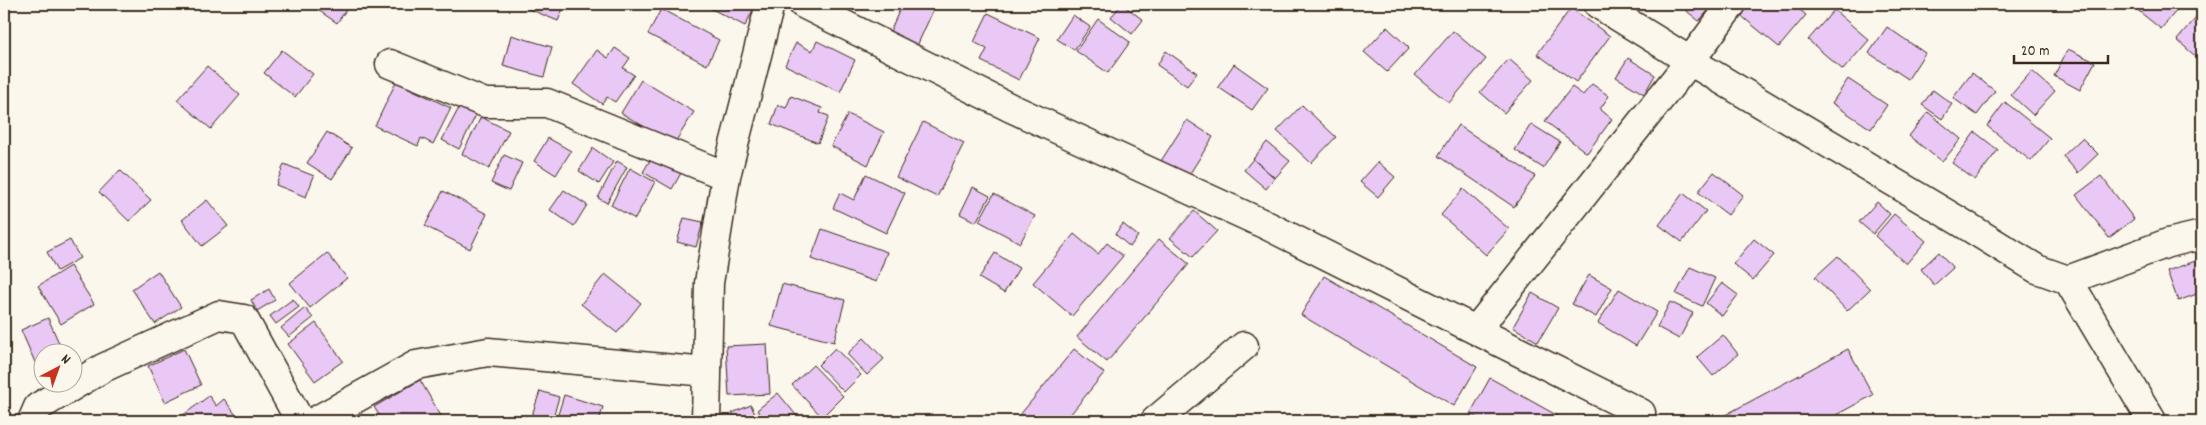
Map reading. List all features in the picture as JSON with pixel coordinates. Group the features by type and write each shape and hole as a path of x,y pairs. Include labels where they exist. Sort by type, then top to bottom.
{"street":[{"path":"706,421 709,283 726,176 770,4"},
{"path":"803,4 1011,108 1266,225 1641,413"},
{"path":"1598,4 2037,269 2068,280 2152,421"},
{"path":"1476,330 1690,61 1732,4"},
{"path":"390,64 485,103 547,103 726,176"},
{"path":"2068,280 2168,243 2202,235"},
{"path":"32,421 38,407 103,368 219,316 244,319 300,421"},
{"path":"1154,421 1244,346"},
{"path":"315,421 416,365 488,352 707,372"}],"building":[{"path":"323,4 350,4 337,23 318,10"},
{"path":"517,4 565,4 558,21"},
{"path":"702,4 756,4 745,26"},
{"path":"902,4 936,4 917,46 889,34"},
{"path":"1122,4 1143,20 1132,34 1111,17"},
{"path":"1678,4 1714,4 1699,21"},
{"path":"1747,4 1793,4 1806,15 1779,47 1739,14"},
{"path":"2130,4 2182,4 2161,29"},
{"path":"1571,8 1610,36 1576,82 1537,54"},
{"path":"661,9 719,40 707,65 648,34"},
{"path":"1834,10 1869,40 1843,70 1808,40"},
{"path":"988,13 1040,38 1019,80 981,61 987,49 974,42"},
{"path":"2202,13 2202,62 2177,40"},
{"path":"1073,15 1090,27 1074,50 1057,39"},
{"path":"1098,19 1130,42 1108,73 1076,51"},
{"path":"1387,27 1409,48 1387,72 1364,52"},
{"path":"1887,27 1925,53 1908,79 1869,53"},
{"path":"1453,31 1486,59 1449,103 1415,75"},
{"path":"511,35 552,47 544,77 503,66"},
{"path":"817,41 855,60 840,92 785,65 796,43 812,51"},
{"path":"615,48 630,58 623,68 634,75 615,102 607,97 602,104 573,84 597,50 608,58"},
{"path":"2068,49 2095,62 2080,90 2054,76"},
{"path":"282,50 313,74 295,97 264,73"},
{"path":"1166,51 1197,73 1187,86 1157,65"},
{"path":"1628,58 1655,75 1644,94 1616,77"},
{"path":"1509,59 1533,80 1504,113 1480,92"},
{"path":"1234,64 1268,88 1252,110 1218,87"},
{"path":"207,66 240,95 211,129 177,100"},
{"path":"2032,71 2055,91 2033,115 2011,95"},
{"path":"1972,73 1995,91 1977,115 1953,98"},
{"path":"1848,79 1887,105 1871,129 1832,103"},
{"path":"641,80 694,112 674,144 621,113"},
{"path":"396,82 451,108 433,144 421,138 418,146 375,126"},
{"path":"1592,84 1609,96 1600,109 1612,119 1587,153 1545,121 1572,87 1583,95"},
{"path":"1933,90 1952,104 1942,119 1922,105"},
{"path":"791,96 822,108 820,113 829,116 818,143 771,124 778,105 786,108"},
{"path":"2005,102 2050,138 2031,161 1987,126"},
{"path":"1302,105 1336,137 1311,163 1277,131"},
{"path":"460,106 476,115 459,149 442,140"},
{"path":"1928,112 1961,139 1942,162 1909,136"},
{"path":"848,114 884,132 868,165 831,146"},
{"path":"481,117 509,131 489,169 462,154"},
{"path":"1187,120 1213,137 1187,178 1161,161"},
{"path":"923,122 964,143 937,197 896,177"},
{"path":"1531,124 1560,142 1543,168 1515,150"},
{"path":"1458,125 1535,176 1514,207 1438,156"},
{"path":"327,132 352,148 332,179 307,163"},
{"path":"1975,132 1998,150 1975,180 1952,163"},
{"path":"548,138 571,151 556,175 534,161"},
{"path":"2082,138 2098,154 2078,173 2063,156"},
{"path":"1267,142 1290,161 1275,178 1253,159"},
{"path":"593,148 613,162 599,184 579,171"},
{"path":"504,155 522,163 509,191 491,183"},
{"path":"652,157 681,173 672,189 643,172"},
{"path":"1253,159 1275,178 1266,189 1244,170"},
{"path":"617,161 627,167 607,203 598,198"},
{"path":"1378,162 1395,177 1378,197 1360,182"},
{"path":"284,164 314,176 306,197 276,185"},
{"path":"630,168 655,182 635,219 611,205"},
{"path":"120,170 151,200 129,221 99,192"},
{"path":"1714,172 1743,195 1728,215 1698,192"},
{"path":"866,174 905,193 886,233 833,208 840,193 854,200"},
{"path":"2101,176 2134,219 2109,238 2076,195"},
{"path":"973,187 990,196 976,222 960,214"},
{"path":"1463,189 1509,229 1486,255 1441,215"},
{"path":"564,190 587,205 574,226 550,210"},
{"path":"443,191 487,214 470,249 425,226"},
{"path":"1683,193 1706,211 1682,242 1659,225"},
{"path":"994,194 1035,216 1020,243 979,221"},
{"path":"207,200 228,226 202,246 182,220"},
{"path":"1877,202 1890,214 1873,234 1859,222"},
{"path":"1194,211 1217,231 1193,257 1170,238"},
{"path":"1894,214 1926,241 1906,264 1875,236"},
{"path":"684,218 703,222 696,247 677,242"},
{"path":"1123,224 1138,236 1130,247 1115,234"},
{"path":"822,229 887,252 876,282 811,259"},
{"path":"1074,234 1098,254 1107,243 1123,256 1072,316 1033,283"},
{"path":"1159,239 1189,264 1107,362 1077,337"},
{"path":"1754,239 1774,255 1753,280 1733,264"},
{"path":"70,240 80,258 57,271 47,252"},
{"path":"1939,252 1953,268 1934,285 1921,269"},
{"path":"327,253 347,278 310,308 290,283"},
{"path":"995,253 1019,268 1004,293 979,278"},
{"path":"1838,256 1870,289 1847,311 1815,277"},
{"path":"2201,259 2202,292 2178,301 2167,271"},
{"path":"70,266 94,304 61,324 38,286"},
{"path":"1690,267 1715,278 1702,306 1676,294"},
{"path":"158,271 181,307 155,324 132,289"},
{"path":"605,274 641,303 617,333 581,304"},
{"path":"1589,275 1612,288 1596,317 1572,304"},
{"path":"1324,276 1477,367 1454,406 1301,315"},
{"path":"1722,283 1738,295 1722,316 1706,303"},
{"path":"782,284 845,300 834,342 771,326"},
{"path":"269,289 275,300 257,311 251,300"},
{"path":"1619,289 1657,312 1636,346 1598,323"},
{"path":"1532,293 1558,308 1538,342 1513,327"},
{"path":"293,299 299,307 276,324 270,316"},
{"path":"1670,302 1693,313 1679,339 1657,327"},
{"path":"305,308 313,318 289,337 281,328"},
{"path":"48,318 59,342 32,342 32,355 21,330"},
{"path":"316,323 343,361 315,381 288,344"},
{"path":"1723,335 1738,354 1713,376 1697,357"},
{"path":"864,338 884,359 867,375 847,354"},
{"path":"767,344 770,394 729,396 726,346"},
{"path":"835,348 861,375 844,392 818,365"},
{"path":"184,349 201,385 165,402 148,366"},
{"path":"1074,349 1104,373 1065,421 1015,421"},
{"path":"1848,349 1873,395 1825,421 1714,421"},
{"path":"813,365 843,396 822,417 792,385"},
{"path":"1490,378 1567,421 1482,421 1470,414"},
{"path":"420,380 444,421 383,421 374,407"},
{"path":"540,391 559,397 552,421 532,415"},
{"path":"778,393 796,415 788,421 766,421 757,410"},
{"path":"564,395 603,407 599,421 556,421"},
{"path":"209,396 216,406 224,399 236,415 228,421 175,421"},
{"path":"751,405 758,421 736,421 732,413"}]}
